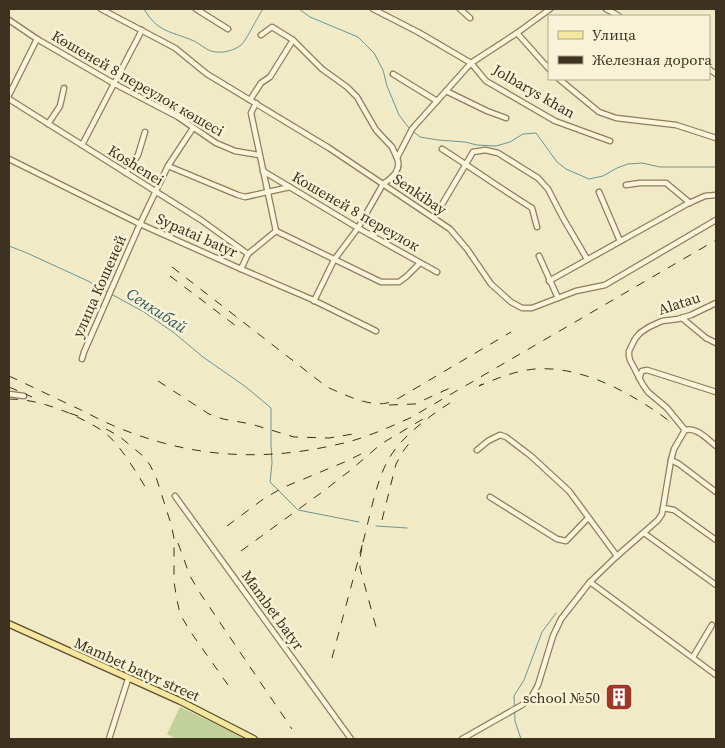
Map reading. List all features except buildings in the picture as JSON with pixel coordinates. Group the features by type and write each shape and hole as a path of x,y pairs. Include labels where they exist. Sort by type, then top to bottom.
{"main road":[{"name":"Mambet batyr street","path":"9,624 180,701 254,739"}],"street":[{"name":"Senkibay","path":"101,9 175,48 207,74 329,148 450,229 467,249 491,284 511,302 522,308 532,308 576,291 605,285 716,220"},
{"path":"196,9 228,29"},
{"name":"Jolbarys khan","path":"373,9 418,32 471,63 486,81 554,121 610,141"},
{"path":"460,9 470,18"},
{"path":"397,158 412,129 471,63 550,9"},
{"path":"606,9 617,15"},
{"name":"Көшеней 8 переулок көшесі","path":"9,20 37,39 113,83 178,117 216,143 235,151 260,155"},
{"path":"262,35 272,27 293,40 322,68 347,86 357,97 376,130 392,147 399,162 396,172 390,180 383,184 358,228 334,260 314,300"},
{"path":"82,146 142,30"},
{"name":"Jolbarys khan","path":"517,33 548,68"},
{"path":"9,95 37,39"},
{"path":"250,100 261,83 270,77 293,40"},
{"path":"393,74 437,101"},
{"name":"Jolbarys khan","path":"560,80 599,112 616,118 676,125 716,138"},
{"path":"48,124 60,106 64,88"},
{"path":"446,91 506,118"},
{"name":"Koshenei","path":"9,99 201,220 248,254"},
{"path":"256,103 250,114 276,231"},
{"path":"156,192 168,166 193,128"},
{"path":"126,173 138,155 145,132"},
{"path":"442,149 532,208 537,227"},
{"path":"434,218 472,152 485,150 498,152 538,178 548,189 562,218 587,259"},
{"name":"Sypatai batyr","path":"9,159 140,224 314,300 376,331"},
{"path":"168,166 245,197 290,187"},
{"name":"Кошеней 8 переулок","path":"263,171 358,228 437,272"},
{"path":"626,186 640,183 666,183 690,202"},
{"name":"улица Кошеней","path":"82,359 140,224 156,192"},
{"path":"598,192 620,241"},
{"path":"549,280 690,202 705,196 716,195"},
{"path":"241,269 248,254 276,231"},
{"path":"276,231 381,282 399,282 420,263"},
{"path":"539,256 558,298"},
{"name":"Alatau","path":"685,430 667,408 648,392 639,378 629,356 629,351 640,333 662,320 682,318 715,305"},
{"path":"682,318 706,338 716,343"},
{"path":"639,378 644,370 650,370 716,392"},
{"path":"9,394 24,396"},
{"path":"462,739 514,710 532,696 561,619 590,582 658,520 662,514 670,460 674,448 685,430 697,431 716,446"},
{"path":"477,450 496,436 506,437 531,456 569,491 617,556"},
{"path":"670,460 679,464 716,492"},
{"name":"Mambet batyr","path":"175,496 351,739"},
{"path":"490,497 558,539 566,540 588,518"},
{"path":"663,508 674,510 716,540"},
{"path":"644,533 716,585"},
{"path":"590,582 716,674"},
{"path":"693,657 712,625"},
{"path":"109,739 128,678"}],"green space":[{"path":"180,707 244,739 176,739 167,734"}],"waterway":[{"path":"144,9 154,23 160,27 215,52 231,50 241,45 263,9"},
{"path":"299,9 310,17 358,37 374,53 383,70 387,86 399,115 408,127 420,137 496,146 510,142 523,134 536,133 557,162 566,169 589,179 603,176 628,164 642,163 660,167 716,167"},
{"name":"Сенкибай","path":"9,246 88,281 107,292"},
{"name":"Сенкибай","path":"111,294 144,312 173,332 271,408 272,463 270,482 298,510 359,522"},
{"path":"376,526 407,528"},
{"path":"521,739 515,721 514,696 524,680 542,632 556,613"}],"railway":[{"path":"9,376 114,426 146,438 199,451 252,455 280,454 335,445 364,437 410,418 716,240"},
{"path":"172,267 327,387 356,399 372,403 387,403 399,398 511,332"},
{"path":"170,276 240,329"},
{"path":"482,384 479,386 503,376 527,370 546,369 564,371 583,375 620,390 668,420"},
{"path":"158,381 209,414 223,419 251,424 294,437 329,438 353,434"},
{"path":"9,387 32,397"},
{"path":"389,405 415,404 450,388"},
{"path":"9,399 39,403 69,413"},
{"path":"363,542 377,487 385,466 395,449 410,433 453,401"},
{"path":"78,416 69,413 96,426 117,444 149,493"},
{"path":"241,551 325,490 381,444 423,419"},
{"path":"106,429 119,436 143,456 156,477 174,538 174,582 180,614 228,685"},
{"path":"382,520 396,464 414,437"},
{"path":"227,526 282,488 367,451"},
{"path":"332,658 363,542 360,568 376,627"},
{"path":"178,543 190,576 200,593 292,729"}],"place":[{"name":"school №50","path":"619,697"}]}
